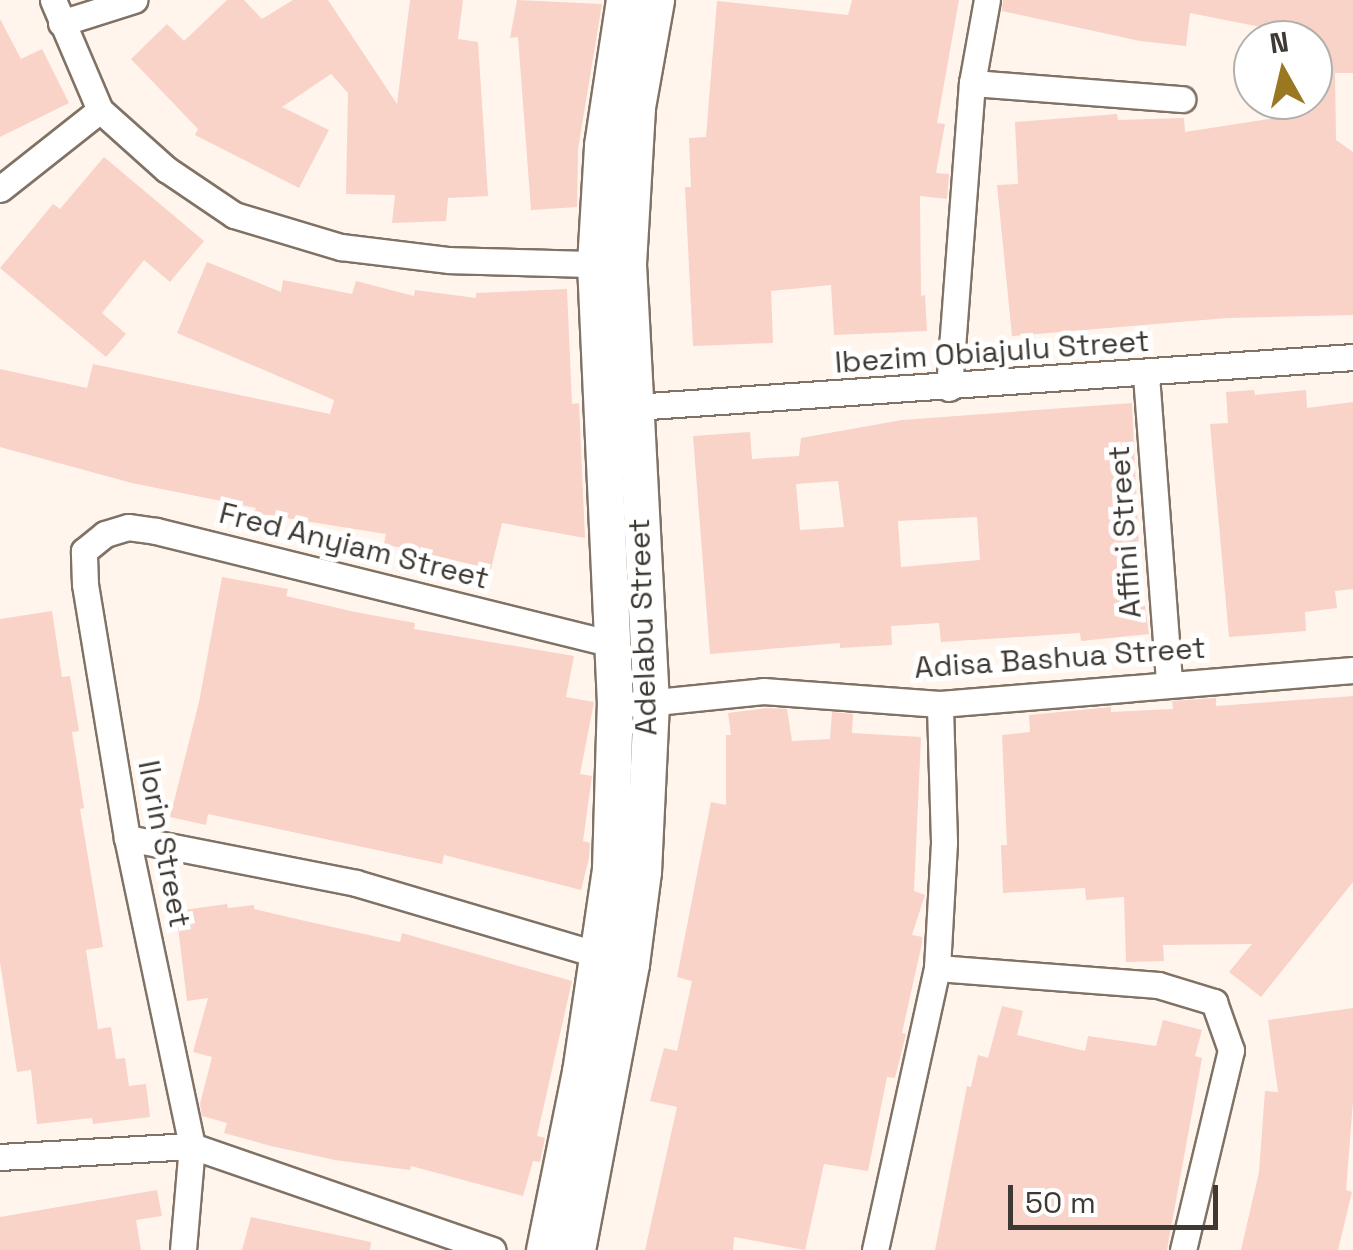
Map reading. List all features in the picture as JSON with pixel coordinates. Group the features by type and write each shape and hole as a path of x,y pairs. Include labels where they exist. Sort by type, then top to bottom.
{"main road":[{"name":"Adelabu Street","path":"544,1250 615,960 643,872 651,703 617,408 594,264 602,145 624,0"},
{"name":"Adelabu Street","path":"577,1250 615,960 610,868 617,408 636,107 656,0"}],"street":[{"path":"134,0 57,11 100,110 166,168 234,215 341,247 449,260 594,264"},
{"path":"949,388 972,83 987,0"},
{"path":"972,83 1182,98"},
{"path":"0,188 100,110"},
{"name":"Ibezim Obiajulu Street","path":"617,408 1353,357"},
{"name":"Affini Street","path":"1146,374 1168,684"},
{"name":"Fred Anyiam Street","path":"84,552 105,534 128,527 156,530 613,644"},
{"name":"Ilorin Street","path":"84,552 84,584 127,838 192,1146 183,1250"},
{"name":"Adisa Bashua Street","path":"615,704 763,690 940,704 1353,670"},
{"path":"875,1250 936,968 944,842 940,704"},
{"path":"127,838 356,883 615,960"},
{"path":"936,968 1158,985 1214,1002 1231,1050 1182,1250"},
{"path":"0,1157 192,1146 492,1250"}],"building":[{"path":"227,0 244,0 262,19 293,0 328,0 397,104 410,0 463,0 458,39 478,42 488,196 448,198 446,221 392,223 395,195 346,194 348,93 331,74 282,107 329,130 299,188 195,135 198,129 131,59 167,24 184,41"},
{"path":"517,0 602,4 578,149 577,207 531,210 518,37 510,38"},
{"path":"852,0 959,0 937,123 945,124 936,173 949,174 947,199 920,196 921,296 925,295 927,331 834,335 831,285 771,291 773,343 693,346 685,187 691,187 689,138 706,137 717,1 848,15"},
{"path":"1003,0 1353,0 1353,73 1335,73 1336,140 1353,152 1353,315 1227,318 1012,336 997,185 1018,184 1015,122 1117,114 1118,120 1184,118 1185,132 1263,120 1333,120 1333,20 1233,22 1190,13 1186,46 1140,41 1002,11"},
{"path":"0,19 21,59 42,49 69,103 0,137"},
{"path":"104,157 204,241 170,282 144,260 102,313 126,334 106,357 0,268 53,204 60,209"},
{"path":"207,262 281,292 283,280 352,294 356,281 414,296 415,290 476,298 476,293 567,289 572,404 579,403 585,538 502,523 491,569 384,544 386,534 254,513 256,508 132,483 0,447 0,369 87,388 93,364 330,414 334,400 177,333"},
{"path":"1254,390 1255,395 1306,390 1307,408 1353,402 1353,589 1335,591 1337,608 1305,612 1306,631 1229,637 1210,424 1228,423 1226,392"},
{"path":"1132,403 1140,571 1149,634 1081,641 1080,633 941,642 939,623 891,626 892,645 840,648 840,643 710,654 693,436 750,432 752,459 799,456 801,438 902,420","holes":["838,481 844,527 800,530 796,484","977,517 980,560 901,567 898,521"]},
{"path":"222,577 288,589 286,596 415,623 414,629 574,656 566,697 594,702 580,774 592,776 583,841 590,843 589,858 581,890 444,855 442,864 208,814 206,825 170,817 199,702"},
{"path":"52,611 62,677 70,676 79,731 72,732 84,808 80,809 103,947 86,950 98,1029 111,1027 116,1059 125,1058 129,1086 146,1084 150,1117 93,1124 92,1118 37,1124 31,1070 17,1072 0,962 0,619"},
{"path":"1353,696 1353,882 1261,997 1229,972 1252,944 1163,945 1164,961 1126,962 1124,897 1086,900 1085,888 1003,893 1001,845 1007,845 1002,735 1030,732 1029,715 1111,707 1111,712 1173,709 1172,701 1216,698 1216,706"},
{"path":"787,709 792,741 830,739 832,712 853,714 852,733 921,737 914,891 925,895 912,935 922,937 922,943 902,1033 906,1034 895,1078 887,1077 868,1171 824,1164 805,1250 734,1237 733,1250 645,1250 677,1107 650,1101 664,1048 677,1051 692,981 677,977 711,802 726,805 726,735 731,735 728,713"},
{"path":"227,904 228,908 254,905 254,909 400,942 402,933 572,981 537,1136 545,1138 540,1162 533,1161 523,1196 411,1166 410,1170 335,1160 271,1146 224,1133 227,1123 202,1116 200,1104 212,1057 193,1052 208,998 187,1001 176,911"},
{"path":"1002,1006 1023,1011 1017,1035 1085,1051 1088,1036 1156,1046 1163,1020 1202,1030 1195,1056 1202,1058 1167,1250 935,1250 967,1086 971,1087 978,1055 988,1058"},
{"path":"1353,1008 1353,1102 1346,1190 1352,1192 1338,1250 1241,1250 1259,1172 1265,1091 1278,1092 1268,1020"},
{"path":"157,1190 162,1216 136,1220 141,1250 0,1250 0,1217"},
{"path":"251,1217 371,1242 370,1250 242,1250"}]}
